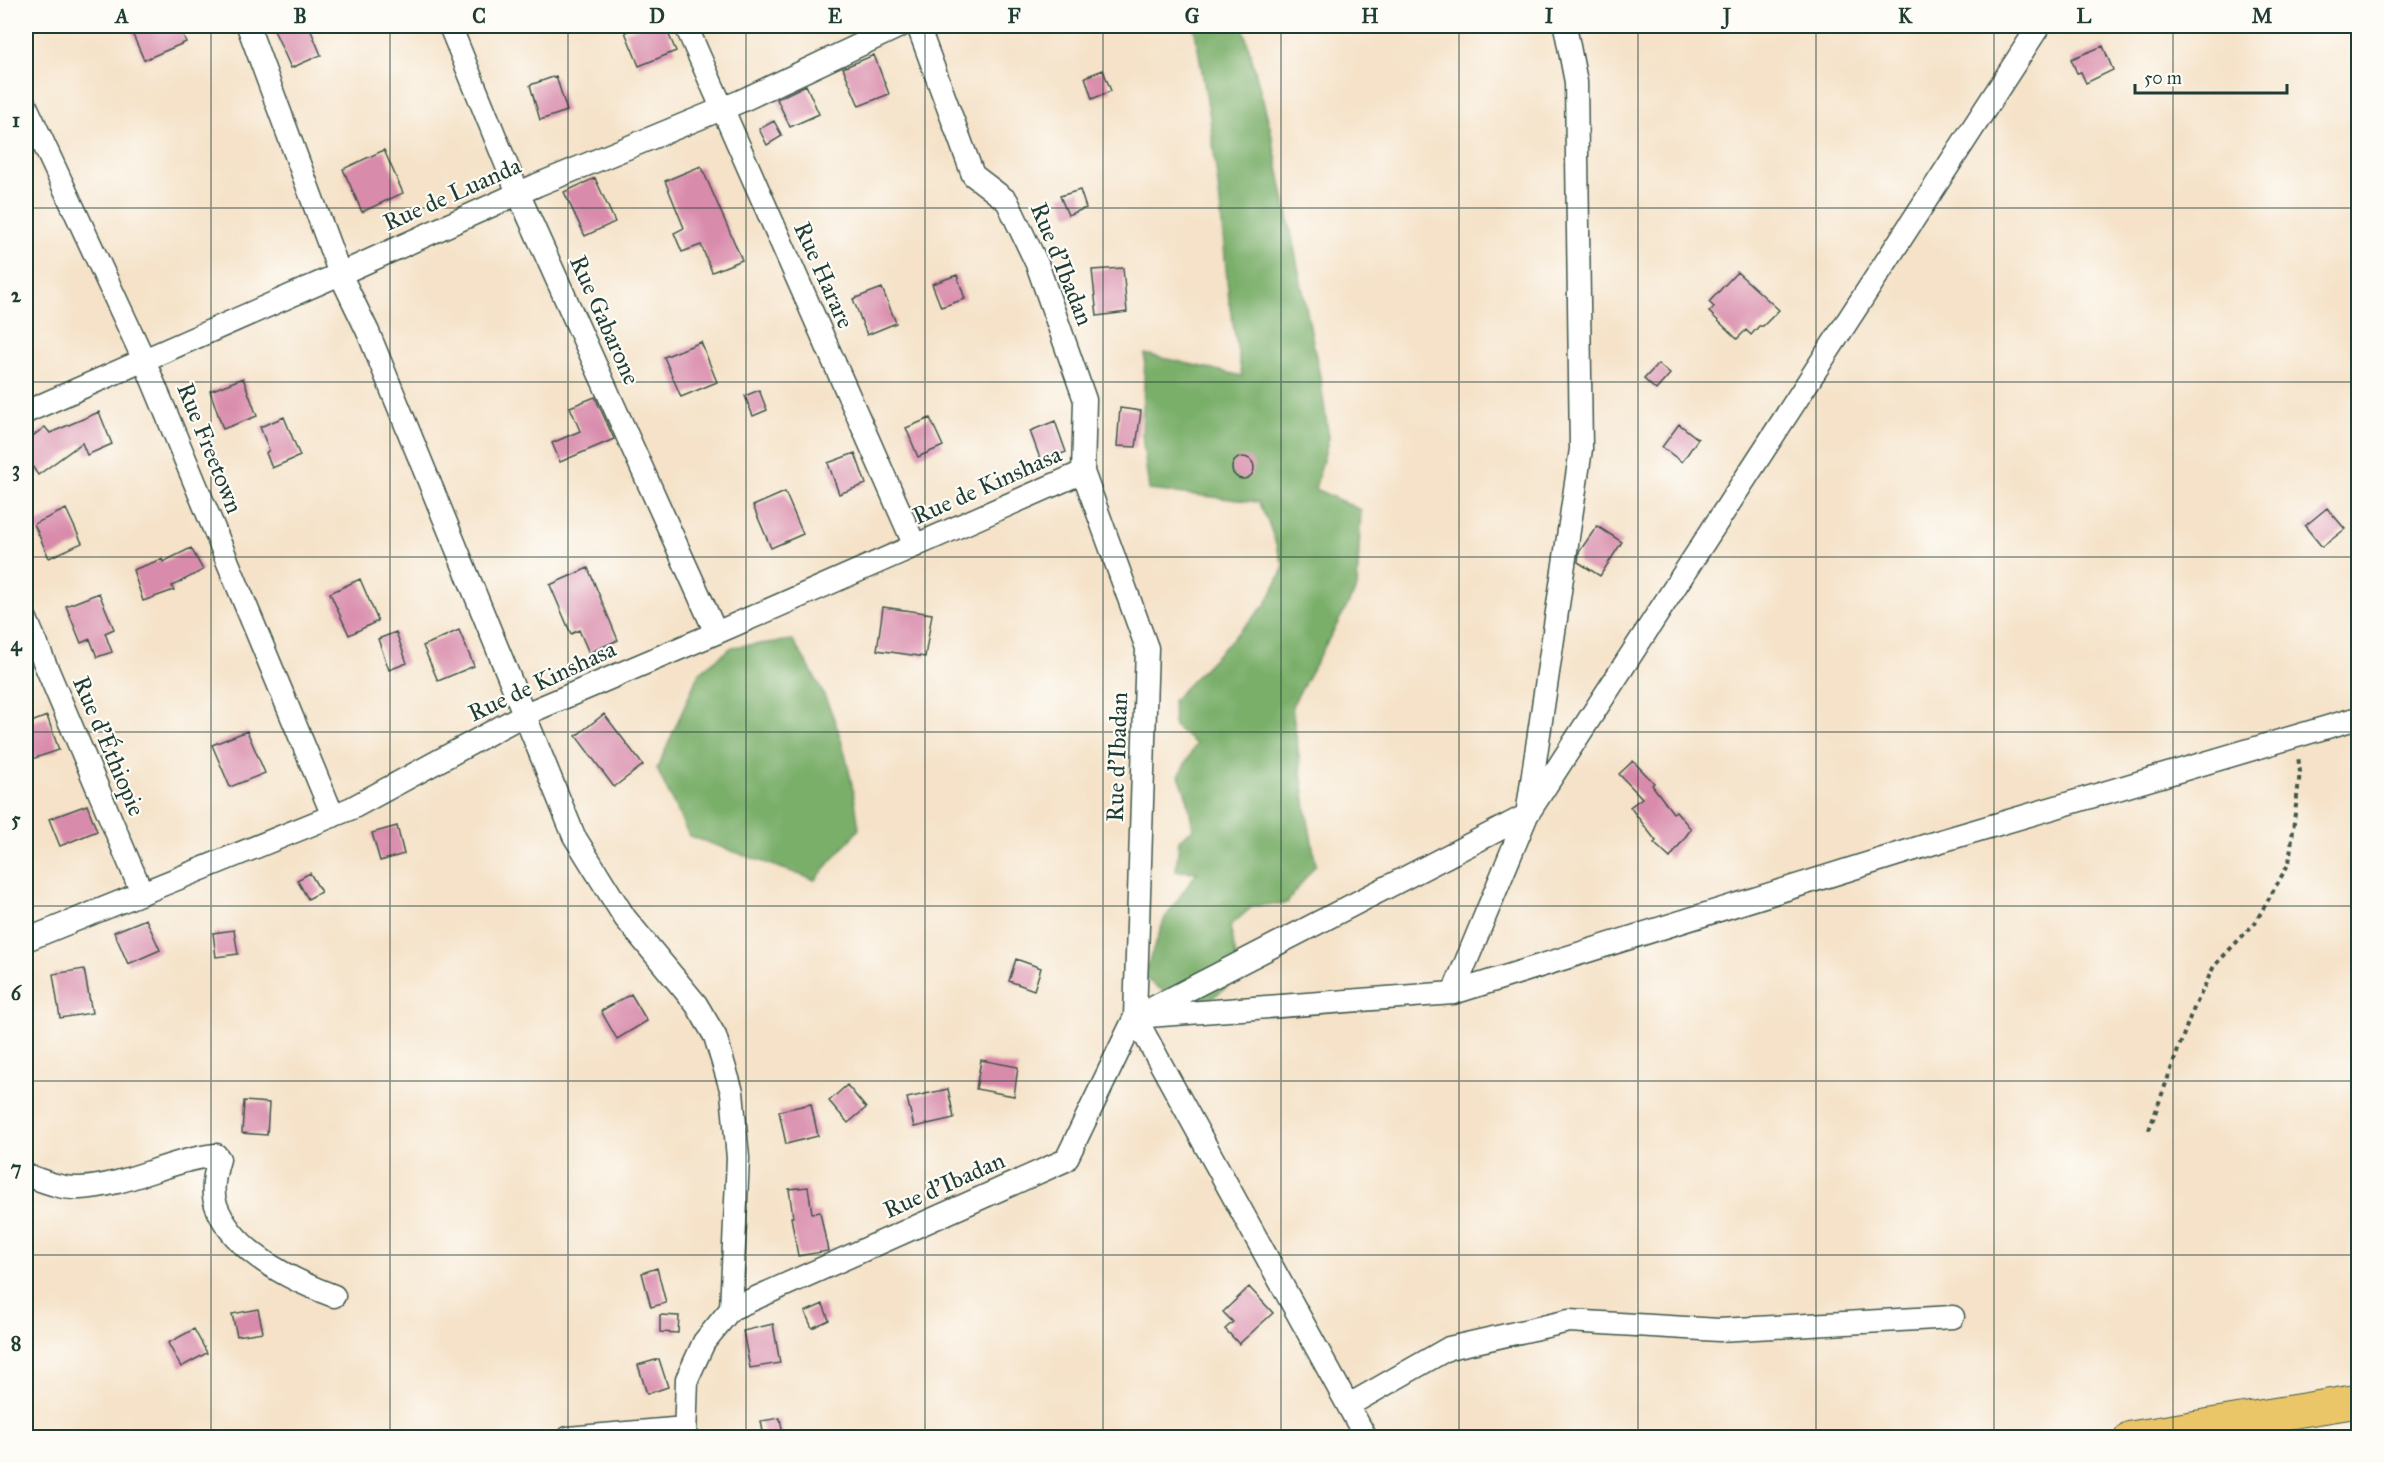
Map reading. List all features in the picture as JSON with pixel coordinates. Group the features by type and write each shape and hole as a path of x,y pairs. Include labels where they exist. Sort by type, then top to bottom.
{"highway":[{"path":"2131,1437 2358,1401"}],"street":[{"path":"248,26 340,274 368,332 574,836 625,918 696,1004 715,1036 732,1092 738,1158 731,1310 704,1342 687,1379 685,1433 568,1437"},
{"name":"Rue Gabarone","path":"450,26 518,194 716,633"},
{"name":"Rue Harare","path":"686,26 915,546"},
{"name":"Rue de Luanda","path":"26,412 518,194 721,109 900,26"},
{"name":"Rue d'Ibadan","path":"731,1310 1066,1160 1135,1017 1147,648 1083,472 1085,400 1037,264 1007,201 973,175 918,26"},
{"path":"1527,815 1581,450 1576,82 1565,26"},
{"path":"1453,993 1527,815 2039,26"},
{"name":"Rue Freetown","path":"26,106 144,360 333,816"},
{"name":"Rue de Kinshasa","path":"26,940 352,808 523,715 1083,472"},
{"name":"Rue d'Éthiopie","path":"26,619 142,893"},
{"path":"1135,1017 1453,993 1923,847 2358,718"},
{"path":"1135,1017 1527,815"},
{"path":"1135,1017 1366,1437"},
{"path":"26,1175 56,1185 79,1188 111,1184 183,1161 216,1155 219,1159 214,1188 216,1204 242,1243 269,1265 308,1286 334,1296"},
{"path":"1349,1405 1449,1348 1569,1321 1719,1330 1953,1317"}],"path":[{"path":"2150,1130 2190,1017 2214,966 2255,923 2289,863 2300,772 2296,736"}],"green space":[{"path":"1194,26 1243,26 1270,127 1320,377 1329,438 1315,489 1361,510 1357,588 1292,706 1316,864 1287,903 1253,906 1230,926 1240,977 1193,1012 1143,977 1165,918 1197,872 1176,871 1179,840 1193,829 1188,801 1179,775 1196,744 1174,726 1173,700 1266,604 1284,567 1269,524 1258,502 1149,490 1142,435 1145,354 1242,376 1229,301 1210,118"},
{"path":"793,640 818,683 835,722 850,775 859,829 815,880 689,836 657,769 699,673 732,647"}],"building":[{"path":"129,26 179,26 186,42 144,60"},
{"path":"284,26 309,26 321,55 291,68 274,30"},
{"path":"641,26 665,26 676,51 639,66 625,32"},
{"path":"2103,46 2113,70 2086,83 2081,72 2077,73 2071,59"},
{"path":"874,55 889,94 859,106 843,68"},
{"path":"1103,70 1111,91 1092,99 1085,77"},
{"path":"556,76 567,111 540,120 530,85"},
{"path":"806,85 819,114 790,127 777,99"},
{"path":"774,121 782,136 767,145 759,129"},
{"path":"384,150 403,193 362,212 343,169"},
{"path":"701,166 742,260 712,272 701,245 682,252 674,233 684,228 665,181"},
{"path":"595,178 615,222 585,236 564,192"},
{"path":"1080,190 1086,208 1068,215 1060,196"},
{"path":"1123,268 1127,312 1097,316 1092,270"},
{"path":"1737,272 1779,310 1751,335 1746,330 1737,339 1709,312 1714,307 1709,302"},
{"path":"957,275 965,299 941,307 932,284"},
{"path":"882,288 896,323 867,335 853,299"},
{"path":"701,342 717,382 681,397 664,357"},
{"path":"1658,364 1670,374 1656,390 1644,379"},
{"path":"243,378 257,416 223,429 210,391"},
{"path":"759,390 767,410 753,416 745,396"},
{"path":"595,397 614,439 560,462 552,443 580,431 570,407"},
{"path":"1120,408 1141,411 1136,447 1117,446"},
{"path":"99,412 112,444 87,455 82,443 38,475 26,457 26,441 45,427 50,433"},
{"path":"284,417 300,456 272,468 266,453 269,450 260,427"},
{"path":"930,418 943,446 918,457 906,428"},
{"path":"1055,421 1066,452 1041,461 1030,431"},
{"path":"1679,424 1698,439 1682,462 1662,447"},
{"path":"855,453 866,484 839,494 828,463"},
{"path":"1243,457 1251,460 1254,468 1251,476 1243,479 1235,476 1232,468 1235,460"},
{"path":"785,492 803,534 771,548 753,506"},
{"path":"2327,508 2345,529 2322,547 2305,526"},
{"path":"66,509 82,543 49,558 34,524"},
{"path":"1597,526 1622,542 1600,576 1578,562 1579,552"},
{"path":"191,548 203,570 172,586 174,590 143,601 133,570 162,559 163,562"},
{"path":"588,568 618,640 589,653 579,630 571,634 550,585"},
{"path":"360,579 378,621 349,635 330,593"},
{"path":"99,593 114,629 105,633 112,652 97,657 90,639 81,643 66,606"},
{"path":"883,607 932,614 925,657 877,650"},
{"path":"459,630 474,666 438,681 423,646"},
{"path":"396,632 407,663 389,670 378,639"},
{"path":"604,714 643,765 614,787 576,736"},
{"path":"47,716 59,750 26,761 26,724"},
{"path":"247,731 265,773 230,787 212,745"},
{"path":"1633,761 1654,783 1652,785 1673,813 1676,811 1691,829 1670,858 1654,843 1656,841 1630,807 1642,798 1619,774"},
{"path":"87,805 97,831 60,846 49,819"},
{"path":"397,826 404,854 380,861 372,833"},
{"path":"310,873 321,892 308,899 297,880"},
{"path":"146,919 160,950 128,964 114,932"},
{"path":"234,930 238,954 216,957 213,933"},
{"path":"1016,959 1041,968 1034,990 1009,981"},
{"path":"84,969 92,1013 60,1018 53,974"},
{"path":"631,994 647,1021 617,1039 601,1011"},
{"path":"981,1060 1018,1067 1014,1096 976,1089"},
{"path":"847,1085 866,1108 848,1123 829,1101"},
{"path":"948,1089 954,1118 914,1127 907,1098"},
{"path":"244,1101 269,1103 267,1135 242,1133"},
{"path":"811,1104 818,1136 786,1144 779,1111"},
{"path":"808,1187 812,1213 820,1212 828,1251 798,1256 789,1189"},
{"path":"657,1268 666,1303 651,1307 642,1273"},
{"path":"1249,1287 1273,1313 1239,1344 1225,1329 1233,1322 1223,1312"},
{"path":"823,1304 829,1320 812,1328 805,1312"},
{"path":"258,1309 263,1332 237,1336 232,1314"},
{"path":"660,1315 679,1316 678,1333 660,1332"},
{"path":"773,1324 780,1363 750,1368 743,1331"},
{"path":"194,1329 207,1353 181,1367 168,1343"},
{"path":"659,1359 668,1387 647,1394 638,1365"},
{"path":"780,1418 783,1435 764,1437 761,1421"}]}
